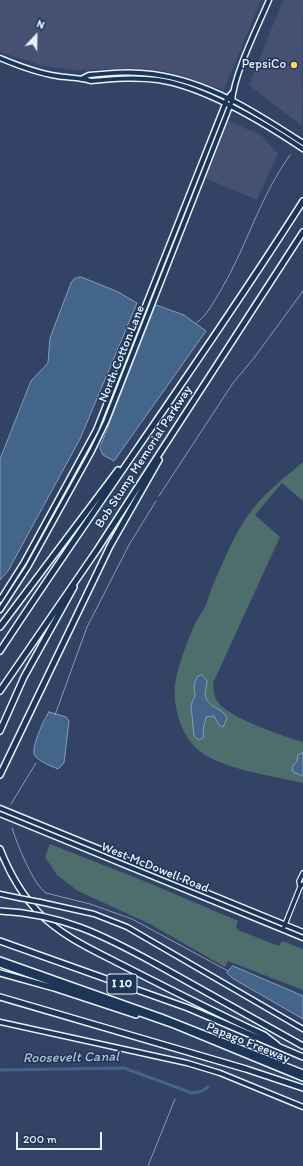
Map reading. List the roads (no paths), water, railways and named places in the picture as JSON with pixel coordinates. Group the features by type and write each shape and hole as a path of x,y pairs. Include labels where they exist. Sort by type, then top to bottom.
{"highway":[{"name":"Bob Stump Memorial Parkway","path":"0,651 89,516 189,376 303,201"},
{"name":"Bob Stump Memorial Parkway","path":"0,691 97,550 303,232"},
{"path":"0,627 142,439 153,427"},
{"path":"0,775 100,567 158,460 165,444"},
{"path":"0,731 18,688 39,648 97,550"},
{"path":"0,849 10,873 26,898 46,919 66,936 147,978 264,1034 277,1045"},
{"path":"0,911 37,915 76,925 107,938 303,1046"},
{"name":"I 10","path":"0,941 167,1000 277,1045"},
{"path":"0,960 161,1017 303,1073"},
{"name":"I 10","path":"0,964 185,1030"},
{"path":"0,973 54,988 185,1030"},
{"path":"0,997 246,1069 303,1088"},
{"name":"Papago Freeway","path":"185,1030 303,1078"},
{"name":"Papago Freeway","path":"277,1045 303,1057"}],"main road":[{"name":"North Cotton Lane","path":"0,610 28,567 99,437 179,240 202,175 232,101 233,92 269,0"},
{"path":"0,58 45,74 65,78 83,78 90,80 120,78 159,80 177,84 230,106 267,126 303,149"},
{"path":"83,78 88,76 130,72 152,74 194,83 263,117 303,143"},
{"name":"North Cotton Lane","path":"0,600 24,562 98,425 170,247 227,99 233,92"},
{"path":"202,175 201,170 205,160 204,156"},
{"name":"West McDowell Road","path":"0,808 303,932"},
{"name":"West McDowell Road","path":"0,814 303,938"},
{"path":"0,894 88,912 123,925 303,1029"},
{"path":"0,1022 198,1066 236,1079 303,1107"}],"street":[{"path":"283,930 302,884 299,881 303,873"}],"waterway":[{"path":"195,324 206,313 221,290 239,256 270,187 290,155"},
{"path":"159,496 233,383 254,358 303,291"},
{"path":"55,715 87,627 129,545 156,501"},
{"path":"11,804 36,763"},
{"path":"12,828 31,873 46,893 90,904 132,919 228,971"},
{"name":"Roosevelt Canal","path":"0,1070 124,1068 192,1093 202,1091 208,1087"},
{"path":"148,1166 175,1099"}],"place":[{"name":"PepsiCo","path":"294,65"}]}
